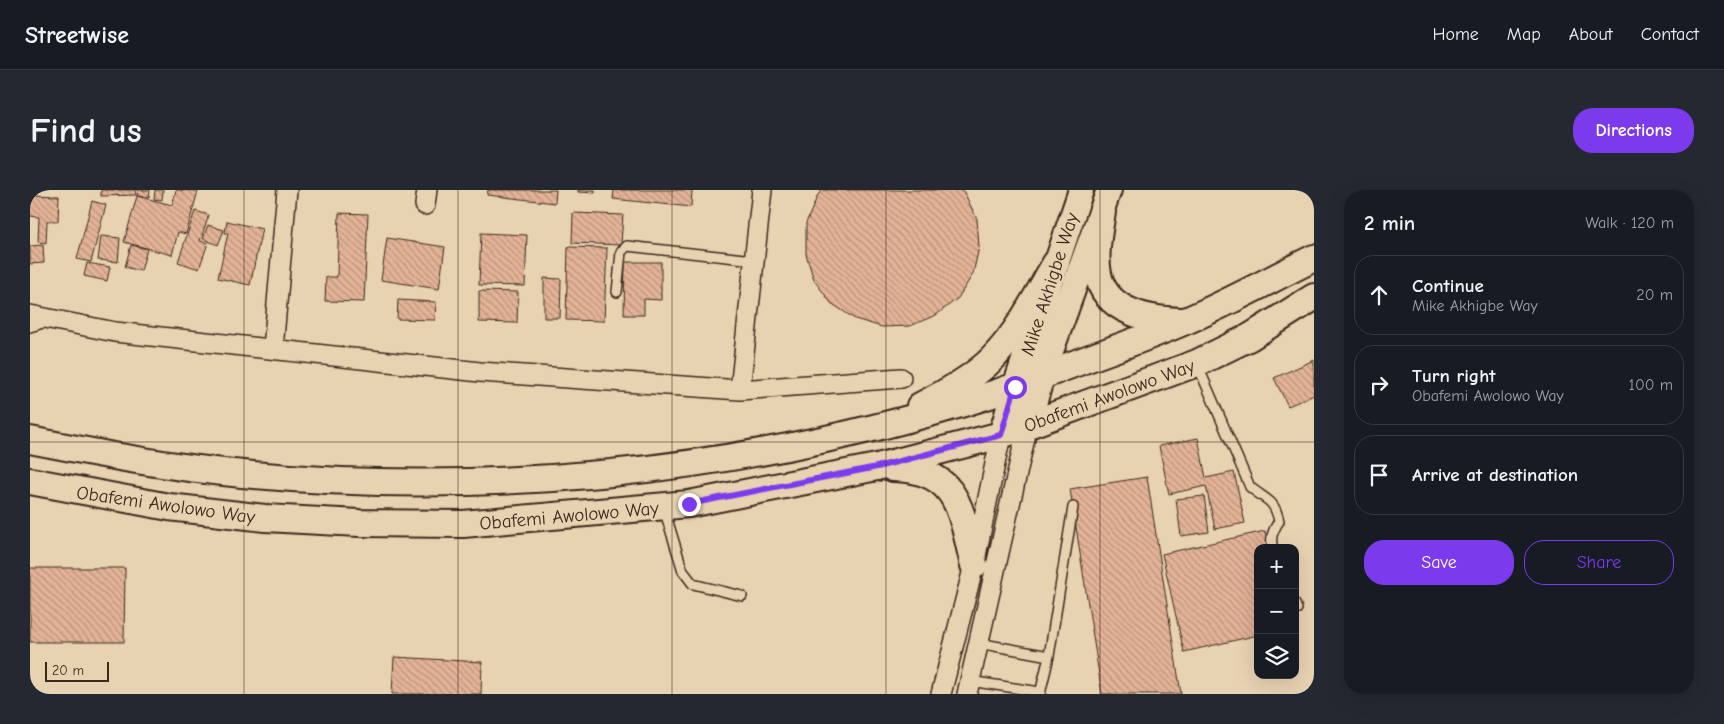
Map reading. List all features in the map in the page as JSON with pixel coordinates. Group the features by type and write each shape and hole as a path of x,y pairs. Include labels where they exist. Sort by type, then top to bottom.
{"main road":[{"path":"1106,201 1096,260 1098,275 1104,291 1114,303 1136,313 1158,321 1185,321"},
{"name":"Obafemi Awolowo Way","path":"30,440 118,457 213,471 304,479 404,484 511,481 690,463 788,446 881,426 1015,387 1185,321 1314,258"},
{"path":"881,426 932,399 994,358 1022,322 1056,263"},
{"name":"Obafemi Awolowo Way","path":"30,480 168,507 265,518 360,523 463,524 689,504 877,467 1001,435 1197,364 1250,337 1314,297"},
{"path":"877,467 907,468 928,474 947,486 960,506 974,566"}],"street":[{"path":"274,349 287,190"},
{"path":"740,390 762,190"},
{"name":"Mike Akhigbe Way","path":"1001,435 1080,190"},
{"name":"Mike Akhigbe Way","path":"1028,425 1042,376 1106,201"},
{"path":"30,315 116,332 480,372 740,390 901,378"},
{"path":"968,688 1028,425"},
{"path":"941,694 974,566 1001,435"}],"lane":[{"path":"617,292 621,252 627,246 754,260"},
{"path":"30,327 53,320"},
{"path":"1197,364 1250,487 1259,494 1269,498 1276,509 1279,521 1273,532 1271,544"},
{"path":"664,506 683,572 693,584 742,596"},
{"path":"968,688 1040,693 1049,656 1073,507"},
{"path":"978,643 1049,656"}],"building":[{"path":"101,190 135,190 136,195 101,196"},
{"path":"138,190 150,190 149,197 137,196"},
{"path":"155,190 163,190 162,200 154,199"},
{"path":"176,190 198,191 186,234 178,232 172,255 124,242 137,196 172,205"},
{"path":"488,190 556,190 555,203 487,195"},
{"path":"578,190 595,190 595,193 578,192"},
{"path":"614,190 692,190 691,207 613,199"},
{"path":"822,190 963,190 977,219 979,247 973,274 958,298 936,315 910,326 882,327 855,319 831,303 814,280 806,254 806,223"},
{"path":"30,195 59,196 58,221 47,221 46,243 38,242 39,217 30,216"},
{"path":"92,201 106,205 91,262 77,259"},
{"path":"195,211 209,215 200,241 208,243 199,269 178,262"},
{"path":"339,213 368,214 364,302 325,301 326,277 337,277"},
{"path":"573,213 623,215 621,245 572,243"},
{"path":"227,221 262,229 250,285 218,278 228,233 225,233"},
{"path":"208,225 224,230 218,245 203,239"},
{"path":"481,233 527,235 525,286 479,285"},
{"path":"101,236 120,238 118,262 98,260"},
{"path":"387,238 445,247 439,289 381,280"},
{"path":"43,245 44,263 30,264 30,246"},
{"path":"131,245 147,249 141,271 125,267"},
{"path":"568,247 607,248 604,321 566,320"},
{"path":"625,262 661,262 661,300 644,299 644,315 624,315"},
{"path":"87,263 110,267 107,281 84,276"},
{"path":"544,278 561,279 560,318 544,318"},
{"path":"479,291 518,292 517,323 479,322"},
{"path":"398,300 436,302 435,320 397,319"},
{"path":"1314,360 1314,395 1288,406 1274,378"},
{"path":"1198,438 1206,478 1234,472 1245,523 1215,529 1206,486 1169,494 1159,446"},
{"path":"1147,477 1181,694 1102,694 1070,489"},
{"path":"1204,496 1209,532 1181,536 1176,499"},
{"path":"1265,531 1268,544 1254,544 1254,636 1184,652 1162,554"},
{"path":"30,568 125,568 124,642 30,642"},
{"path":"394,657 482,662 481,694 392,694"}],"route":[{"path":"689,504 877,467 1001,435 1015,387"}]}
